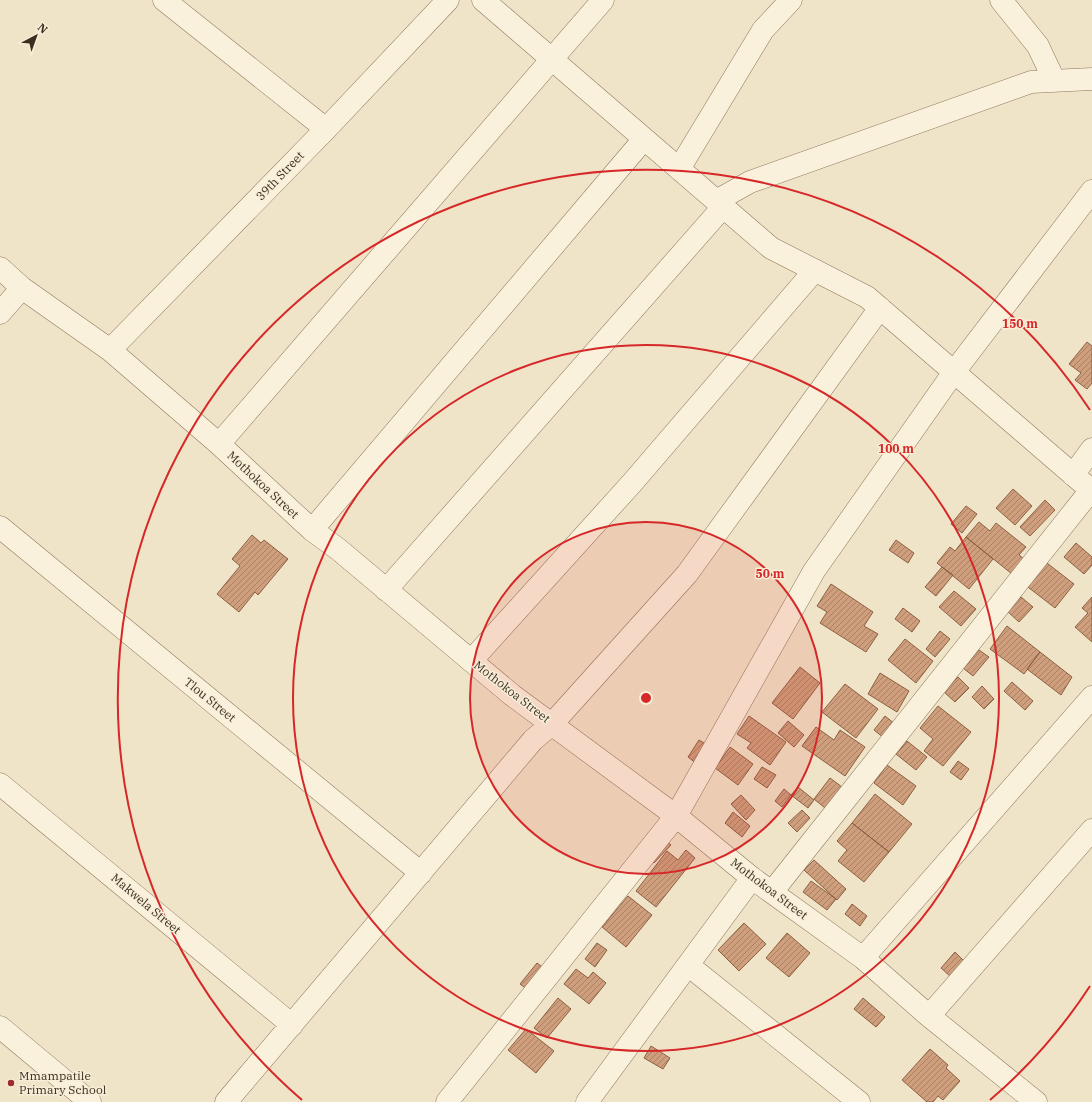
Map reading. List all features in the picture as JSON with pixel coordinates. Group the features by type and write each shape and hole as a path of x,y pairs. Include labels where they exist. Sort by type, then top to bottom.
{"street":[{"path":"164,0 326,129"},
{"name":"39th Street","path":"110,350 326,129 448,0"},
{"path":"483,0 771,248 867,297 1091,490 772,892"},
{"path":"219,444 603,0"},
{"path":"679,169 763,30 791,0"},
{"path":"1000,0 1038,46 1054,80"},
{"path":"386,590 719,204 750,182 1031,82 1092,79"},
{"path":"312,530 644,139"},
{"path":"447,1102 676,816 814,571 954,372 1092,191"},
{"name":"Mothokoa Street","path":"0,268 22,288 110,350 219,444 312,530 338,549 512,695 676,816 752,878 863,958 929,1016 1036,1102"},
{"path":"471,661 632,483 815,270"},
{"path":"0,313 22,288"},
{"path":"226,1102 421,874 533,740 552,724 687,574 880,308"},
{"path":"1073,475 1092,449"},
{"name":"Tlou Street","path":"0,527 421,874"},
{"path":"863,958 1092,697"},
{"name":"Makwela Street","path":"0,784 292,1025"},
{"path":"929,1016 1092,830"},
{"path":"587,1102 752,878"},
{"path":"688,965 859,1102"},
{"path":"0,1026 90,1102"}],"building":[{"path":"1087,342 1092,346 1092,383 1087,389 1075,380 1081,373 1069,364"},
{"path":"1013,489 1032,506 1015,525 996,508"},
{"path":"1045,500 1055,510 1030,536 1020,527"},
{"path":"966,506 977,514 962,533 951,524"},
{"path":"979,522 990,531 996,523 1026,547 1019,555 1024,559 1012,574 966,537"},
{"path":"252,535 261,543 264,540 288,559 258,595 255,592 239,612 217,594 240,566 232,559"},
{"path":"966,537 993,559 969,589 937,563 950,547 955,551"},
{"path":"896,540 914,553 908,563 889,550"},
{"path":"1076,543 1092,557 1092,565 1084,574 1064,557"},
{"path":"1043,560 1074,584 1055,608 1024,584"},
{"path":"942,567 953,575 936,596 925,587"},
{"path":"831,584 873,612 864,626 878,634 866,652 820,623 827,612 817,606"},
{"path":"954,591 976,609 961,626 939,607"},
{"path":"1021,597 1033,607 1019,622 1007,611"},
{"path":"1092,597 1092,642 1075,627 1088,613 1082,608"},
{"path":"903,608 920,621 912,632 895,619"},
{"path":"1007,626 1040,652 1024,674 990,649"},
{"path":"940,631 950,639 935,657 926,649"},
{"path":"905,639 933,661 916,683 888,660"},
{"path":"979,650 989,657 973,676 963,668"},
{"path":"1040,652 1072,677 1061,695 1027,669"},
{"path":"800,667 820,683 793,719 772,703"},
{"path":"880,673 909,691 897,712 868,694"},
{"path":"958,677 969,688 955,702 944,692"},
{"path":"1012,682 1033,701 1025,710 1004,691"},
{"path":"845,684 878,709 856,738 822,712"},
{"path":"982,686 994,699 984,709 972,697"},
{"path":"938,706 971,732 943,766 924,751 933,739 920,728"},
{"path":"749,716 786,742 770,765 747,748 751,743 737,734"},
{"path":"885,716 895,724 884,738 874,730"},
{"path":"788,721 804,735 794,747 778,733"},
{"path":"816,727 834,740 840,730 865,747 845,776 802,746"},
{"path":"699,740 709,746 697,764 688,757"},
{"path":"907,741 927,757 916,770 896,754"},
{"path":"730,747 753,764 738,785 715,768"},
{"path":"958,761 969,769 961,780 950,772"},
{"path":"887,765 916,786 903,805 874,783"},
{"path":"762,767 776,775 767,788 754,779"},
{"path":"830,778 842,787 825,808 814,799"},
{"path":"798,787 814,800 808,808 791,795"},
{"path":"784,789 791,795 782,807 775,801"},
{"path":"875,794 912,824 889,852 852,823"},
{"path":"741,795 755,810 746,820 731,804"},
{"path":"802,810 810,818 797,832 788,823"},
{"path":"733,812 750,826 742,837 725,823"},
{"path":"852,823 889,852 864,882 838,861 847,850 837,841"},
{"path":"663,838 671,845 654,863 647,856"},
{"path":"686,850 695,858 656,907 636,891 667,851 678,860"},
{"path":"814,860 846,889 837,900 804,870"},
{"path":"811,881 836,899 827,910 803,892"},
{"path":"628,896 652,915 626,947 602,927"},
{"path":"852,904 867,916 860,926 845,914"},
{"path":"744,923 766,944 739,971 718,950"},
{"path":"787,933 810,953 789,977 766,958"},
{"path":"597,943 607,950 595,967 585,959"},
{"path":"955,952 964,961 951,977 941,968"},
{"path":"537,963 545,969 528,990 520,984"},
{"path":"576,969 588,978 593,972 606,983 589,1004 564,984"},
{"path":"558,998 571,1009 547,1038 534,1028"},
{"path":"863,998 885,1017 876,1027 854,1009"},
{"path":"526,1029 554,1051 536,1073 508,1050"},
{"path":"651,1046 670,1058 663,1069 644,1058"},
{"path":"930,1049 948,1065 946,1068 960,1081 943,1100 938,1096 933,1102 927,1102 902,1080"}],"place":[{"name":"Mmampatile Primary School","path":"11,1083"}]}
